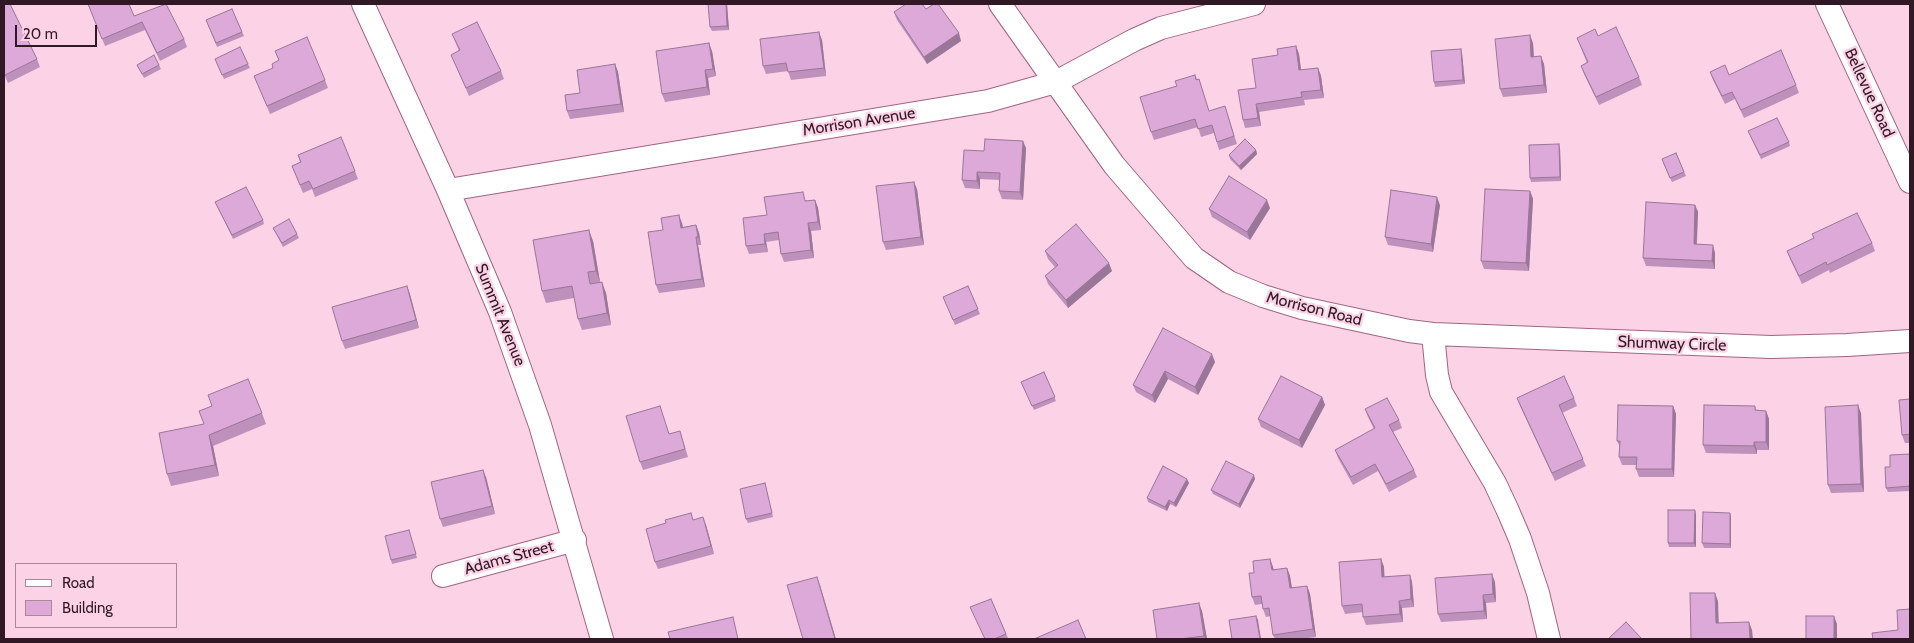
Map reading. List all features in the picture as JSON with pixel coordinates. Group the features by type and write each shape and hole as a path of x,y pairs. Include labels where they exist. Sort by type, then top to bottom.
{"street":[{"name":"Summit Avenue","path":"363,4 448,190 500,312 520,365 574,540 602,639"},
{"name":"Morrison Road","path":"1000,4 1114,165 1161,222 1194,258 1222,277 1263,296 1302,308 1409,331 1433,334"},
{"name":"Morrison Avenue","path":"448,190 988,101 1056,82 1134,40 1161,28 1254,4"},
{"name":"Bellevue Road","path":"1827,4 1910,182"},
{"name":"Shumway Circle","path":"1433,334 1754,347 1847,345 1910,341"},
{"path":"1433,334 1437,375 1441,392 1495,483 1508,511 1520,539 1538,593 1548,639"},
{"name":"Adams Street","path":"443,576 574,540"}],"building":[{"path":"4,4 10,4 37,59 5,75 4,72"},
{"path":"88,4 129,4 134,16 166,4 184,39 157,53 142,22 102,39"},
{"path":"708,4 726,4 727,26 710,27"},
{"path":"906,4 922,4 926,9 934,4 938,4 959,33 924,57 894,12"},
{"path":"232,9 242,32 216,43 206,20"},
{"path":"477,22 501,71 466,88 451,55 460,50 452,34"},
{"path":"1616,27 1639,77 1596,97 1581,66 1588,62 1577,38 1595,29 1598,36"},
{"path":"819,32 824,68 788,72 786,63 763,66 760,39"},
{"path":"1530,35 1531,57 1541,56 1544,85 1500,89 1495,39"},
{"path":"307,37 325,80 267,106 254,76 273,68 272,64 279,60 275,51"},
{"path":"709,43 713,69 705,70 707,87 662,94 656,51"},
{"path":"1296,46 1299,70 1318,68 1321,90 1301,92 1302,97 1256,104 1258,118 1243,120 1238,90 1256,88 1252,59 1278,55 1277,49"},
{"path":"240,47 248,64 222,75 215,59"},
{"path":"1461,49 1463,80 1434,82 1431,51"},
{"path":"1781,50 1796,85 1741,110 1732,92 1722,96 1710,72 1725,65 1729,75"},
{"path":"154,55 159,65 142,74 137,65"},
{"path":"615,64 621,104 567,111 565,95 580,93 577,70"},
{"path":"1195,75 1196,80 1199,79 1209,111 1225,106 1234,136 1217,142 1212,125 1198,129 1195,119 1151,132 1140,97 1177,86 1175,81"},
{"path":"1777,118 1789,142 1760,155 1748,131"},
{"path":"341,137 355,171 313,189 309,181 300,185 292,166 301,162 298,155"},
{"path":"985,139 1023,141 1020,192 999,191 1000,173 977,172 977,181 962,180 964,150 984,151"},
{"path":"1245,139 1256,150 1239,166 1229,155"},
{"path":"1559,144 1560,177 1530,178 1529,145"},
{"path":"1676,153 1684,172 1670,178 1662,159"},
{"path":"1229,176 1267,200 1247,232 1209,209"},
{"path":"914,182 921,237 883,242 876,186"},
{"path":"246,187 263,220 232,235 215,202"},
{"path":"1485,189 1530,191 1526,263 1481,261"},
{"path":"1391,190 1437,197 1431,244 1385,237"},
{"path":"803,192 805,201 815,200 818,222 808,223 811,250 781,254 778,232 764,234 765,244 746,246 743,218 767,215 764,197"},
{"path":"1646,202 1695,205 1694,244 1713,245 1712,261 1643,258"},
{"path":"1857,213 1872,243 1827,265 1826,262 1799,276 1787,251 1814,238 1812,234"},
{"path":"679,215 681,228 696,225 702,279 656,285 648,232 663,230 661,218"},
{"path":"289,219 297,234 282,243 273,228"},
{"path":"1076,224 1109,263 1066,300 1045,276 1058,265 1045,251"},
{"path":"589,230 596,271 588,272 590,284 602,282 607,313 578,319 572,286 542,291 533,240"},
{"path":"407,286 416,320 342,341 332,307"},
{"path":"968,286 978,309 953,320 943,297"},
{"path":"1163,328 1212,354 1195,387 1165,371 1152,395 1133,385"},
{"path":"1044,372 1055,397 1032,406 1021,382"},
{"path":"1281,376 1322,397 1299,440 1258,419"},
{"path":"1564,376 1574,398 1559,405 1583,459 1552,473 1517,398"},
{"path":"248,379 262,413 209,435 215,465 167,474 159,433 204,424 199,411 212,406 208,395"},
{"path":"1387,398 1399,420 1389,425 1414,470 1386,484 1375,464 1351,477 1335,450 1375,428 1365,409"},
{"path":"1910,399 1910,434 1902,435 1899,400"},
{"path":"1618,405 1673,406 1672,469 1636,469 1637,457 1619,457 1620,441 1617,441"},
{"path":"1704,405 1755,406 1755,410 1766,411 1766,442 1754,442 1754,446 1703,445"},
{"path":"1858,405 1861,484 1828,485 1825,407"},
{"path":"660,406 669,434 680,431 685,449 640,462 626,416"},
{"path":"1910,454 1910,486 1886,488 1885,467 1890,467 1890,455"},
{"path":"1226,461 1254,475 1239,504 1211,490"},
{"path":"1163,466 1187,479 1174,503 1169,500 1165,507 1147,498"},
{"path":"483,470 492,506 440,519 431,482"},
{"path":"765,483 772,513 746,519 740,489"},
{"path":"1668,510 1695,510 1694,543 1668,543"},
{"path":"1703,512 1730,513 1730,544 1702,543"},
{"path":"691,513 693,520 703,517 711,546 655,562 646,529 666,523 665,520"},
{"path":"409,530 416,554 391,560 385,536"},
{"path":"1270,559 1272,570 1287,568 1290,588 1307,586 1313,629 1273,635 1269,608 1263,609 1261,596 1252,597 1249,573 1254,573 1253,561"},
{"path":"1381,559 1382,577 1410,575 1411,599 1399,601 1400,614 1363,617 1362,604 1342,606 1339,562"},
{"path":"1492,574 1493,594 1483,595 1484,611 1438,614 1435,578"},
{"path":"817,577 835,639 803,639 787,585"},
{"path":"1690,593 1715,593 1716,623 1749,622 1750,639 1691,639"},
{"path":"991,599 1006,634 994,639 985,639 970,607"},
{"path":"1199,603 1204,636 1157,639 1153,610"},
{"path":"1910,609 1910,639 1873,639 1872,633 1898,630 1897,610"},
{"path":"1256,616 1260,639 1232,639 1229,620"},
{"path":"1806,616 1834,616 1834,639 1806,639"},
{"path":"733,617 738,639 670,639 668,632"},
{"path":"1078,620 1086,639 1034,639"},
{"path":"1626,622 1642,639 1608,639"}]}
